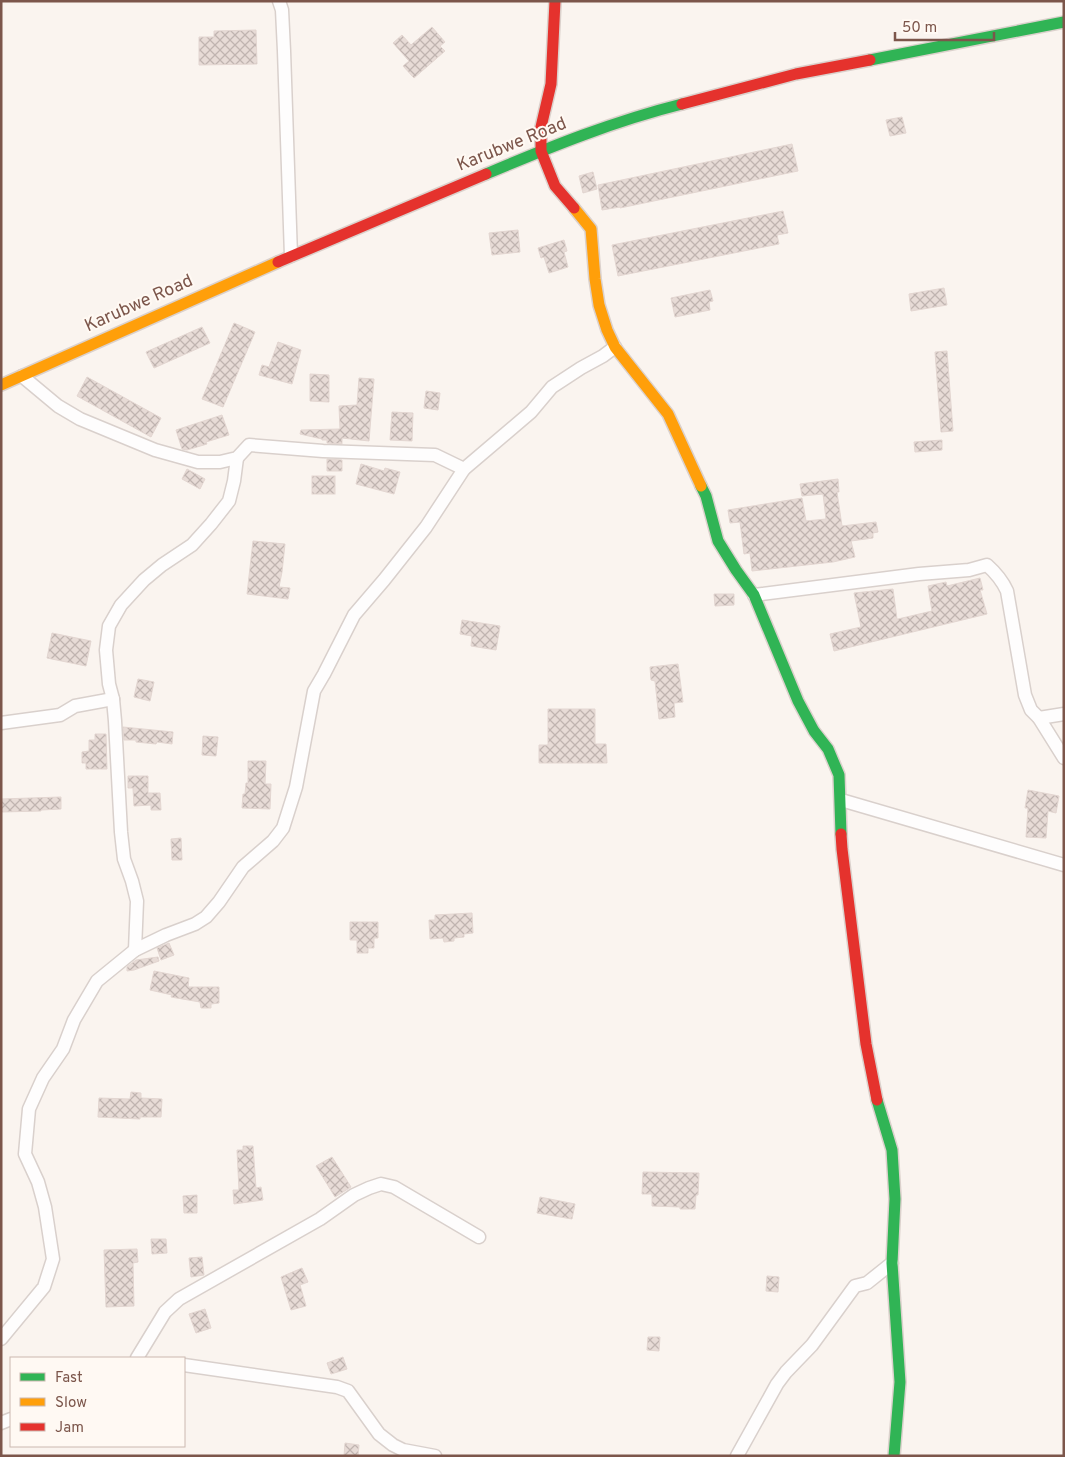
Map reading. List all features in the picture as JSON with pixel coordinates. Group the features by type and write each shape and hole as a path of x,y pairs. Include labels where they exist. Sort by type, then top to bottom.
{"street":[{"path":"279,1 282,10 284,51 291,256"},
{"path":"554,1 551,84 540,127 540,151 555,186 591,229 595,279 600,305 607,330 615,347 668,414 706,496 718,541 754,595 798,701 814,731 828,749 839,775 842,849 866,1044 875,1091 892,1150 895,1198 892,1263 900,1382 894,1456"},
{"name":"Karubwe Road","path":"1,385 291,256 540,151 643,114 796,74 1064,22"},
{"path":"1,1339 44,1287 53,1259 45,1207 38,1182 25,1154 28,1109 43,1078 63,1049 74,1020 97,981 135,950 195,924 206,917 219,902 243,867 273,842 283,828 296,787 314,692 354,615 426,527 464,469 531,412 552,387 615,347"},
{"path":"22,376 58,406 80,418 154,450 198,462 220,462 237,458 249,445 323,451 436,455 464,469"},
{"path":"135,950 137,901 124,859 121,832 116,721 113,699 108,684 106,650 109,626 120,605 144,580 162,565 192,545 229,501 237,458"},
{"path":"754,595 919,574 969,570 986,565 1000,577 1007,591 1025,695 1032,710 1064,758"},
{"path":"1,723 60,714 74,706 113,699"},
{"path":"1039,718 1064,714"},
{"path":"841,800 1064,865"},
{"path":"138,1357 166,1312 179,1299 320,1219 369,1188 381,1184 394,1187 478,1237"},
{"path":"737,1456 777,1384 812,1345 855,1286 868,1283 892,1263"},
{"path":"185,1365 337,1387 348,1391 379,1434 393,1445 403,1450 435,1456"}],"building":[{"path":"432,27 445,42 440,46 445,51 414,78 403,66 409,61 393,43 402,35 411,45"},
{"path":"256,30 257,64 199,65 199,37 214,37 214,31"},
{"path":"902,117 906,133 890,136 886,120"},
{"path":"792,144 798,171 620,208 602,210 598,185"},
{"path":"593,172 597,189 583,193 579,176"},
{"path":"783,211 788,233 777,235 779,244 618,276 612,245"},
{"path":"518,230 520,252 492,255 489,233"},
{"path":"564,240 567,251 564,252 568,267 549,273 544,257 541,258 538,248"},
{"path":"944,288 947,305 911,311 909,294"},
{"path":"710,290 713,301 709,302 710,310 675,317 671,298"},
{"path":"234,323 255,332 223,407 202,399"},
{"path":"202,327 210,343 154,368 146,352"},
{"path":"278,342 301,350 292,384 259,375 262,365 269,367"},
{"path":"947,351 953,431 941,432 935,352"},
{"path":"310,374 329,375 329,402 310,401"},
{"path":"87,377 161,418 151,437 77,396"},
{"path":"359,378 374,379 369,441 342,438 342,444 327,443 327,440 300,434 301,430 340,429 339,406 357,405"},
{"path":"426,391 440,393 438,410 424,408"},
{"path":"392,412 413,413 412,441 390,440"},
{"path":"222,415 229,435 187,450 182,449 176,430"},
{"path":"942,440 942,450 915,452 914,442"},
{"path":"327,459 342,460 342,471 327,471"},
{"path":"361,464 384,471 385,468 400,472 394,494 356,484"},
{"path":"187,469 205,479 200,489 182,479"},
{"path":"312,476 335,476 335,494 312,494"},
{"path":"838,479 839,492 837,492 842,526 876,522 878,532 873,533 873,538 851,541 855,557 833,562 752,571 750,553 744,554 740,522 730,523 728,510 802,498 806,521 826,519 823,494 802,496 800,484"},
{"path":"253,541 285,544 279,587 290,588 288,599 247,594"},
{"path":"980,578 983,590 980,590 987,614 834,651 830,634 861,627 854,593 893,589 898,619 932,611 928,586 946,582 947,586"},
{"path":"714,594 734,594 734,605 715,606"},
{"path":"462,620 500,626 496,650 471,646 472,636 460,634"},
{"path":"52,633 91,641 86,666 47,658"},
{"path":"678,664 683,702 674,703 675,717 659,719 655,681 651,680 650,667"},
{"path":"138,679 154,682 150,701 134,697"},
{"path":"548,709 595,709 595,744 606,744 607,763 539,763 539,745 548,745"},
{"path":"123,727 173,732 172,744 124,740"},
{"path":"95,734 106,734 107,769 86,769 86,763 82,763 82,752 89,751 89,740 95,740"},
{"path":"203,736 218,737 216,756 202,755"},
{"path":"248,761 266,761 265,784 271,784 270,809 242,808 243,794 245,794 246,783 248,783"},
{"path":"128,776 148,776 148,793 160,793 161,810 151,810 151,805 134,806 133,788 128,788"},
{"path":"1028,790 1059,796 1056,813 1048,811 1046,838 1026,837 1028,808 1025,808"},
{"path":"61,797 61,809 1,812 1,799"},
{"path":"181,838 182,860 172,860 171,839"},
{"path":"472,913 473,933 464,934 464,937 454,938 454,941 444,942 443,938 430,939 429,920 435,920 435,915"},
{"path":"350,922 378,922 378,938 374,938 374,948 368,948 368,953 357,953 357,940 350,940"},
{"path":"169,943 174,955 161,960 157,948"},
{"path":"158,957 159,961 127,971 127,967 136,960"},
{"path":"154,971 189,978 188,987 219,987 219,1003 211,1004 211,1008 201,1008 200,1002 171,997 172,995 150,990"},
{"path":"131,1092 141,1093 141,1098 162,1099 161,1117 140,1117 140,1119 98,1117 99,1098 130,1099"},
{"path":"243,1146 253,1146 256,1188 261,1187 263,1200 234,1204 233,1190 239,1190 237,1150 243,1150"},
{"path":"332,1157 351,1187 335,1197 316,1166"},
{"path":"643,1172 699,1173 695,1209 652,1206 652,1194 642,1194"},
{"path":"197,1195 197,1213 184,1213 183,1196"},
{"path":"540,1197 575,1204 572,1219 537,1213"},
{"path":"151,1239 166,1239 167,1253 152,1254"},
{"path":"137,1249 138,1262 133,1263 134,1306 106,1307 104,1250"},
{"path":"202,1257 204,1275 191,1277 189,1258"},
{"path":"302,1268 308,1282 300,1285 306,1306 291,1310 281,1277"},
{"path":"767,1276 779,1277 778,1292 766,1291"},
{"path":"205,1309 211,1328 196,1333 189,1314"},
{"path":"648,1337 660,1337 659,1351 647,1350"},
{"path":"343,1357 347,1369 331,1374 327,1363"},
{"path":"345,1443 359,1445 358,1456 344,1456"}],"traffic: fast":[{"path":"870,60 1064,22"},
{"path":"486,174 607,126 682,104"},
{"path":"701,486 706,496 718,541 754,595 798,701 814,731 828,749 839,775 841,834"},
{"path":"877,1100 892,1150 895,1199 892,1263 900,1382 894,1456"}],"traffic: slow":[{"path":"574,208 591,229 599,305 607,330 615,347 668,414 701,486"},
{"path":"1,385 278,262"}],"traffic: jam":[{"path":"555,1 551,84 541,127 541,151 555,186 574,208"},
{"path":"682,104 796,74 870,60"},
{"path":"278,262 486,174"},
{"path":"841,834 866,1044 877,1100"}]}
